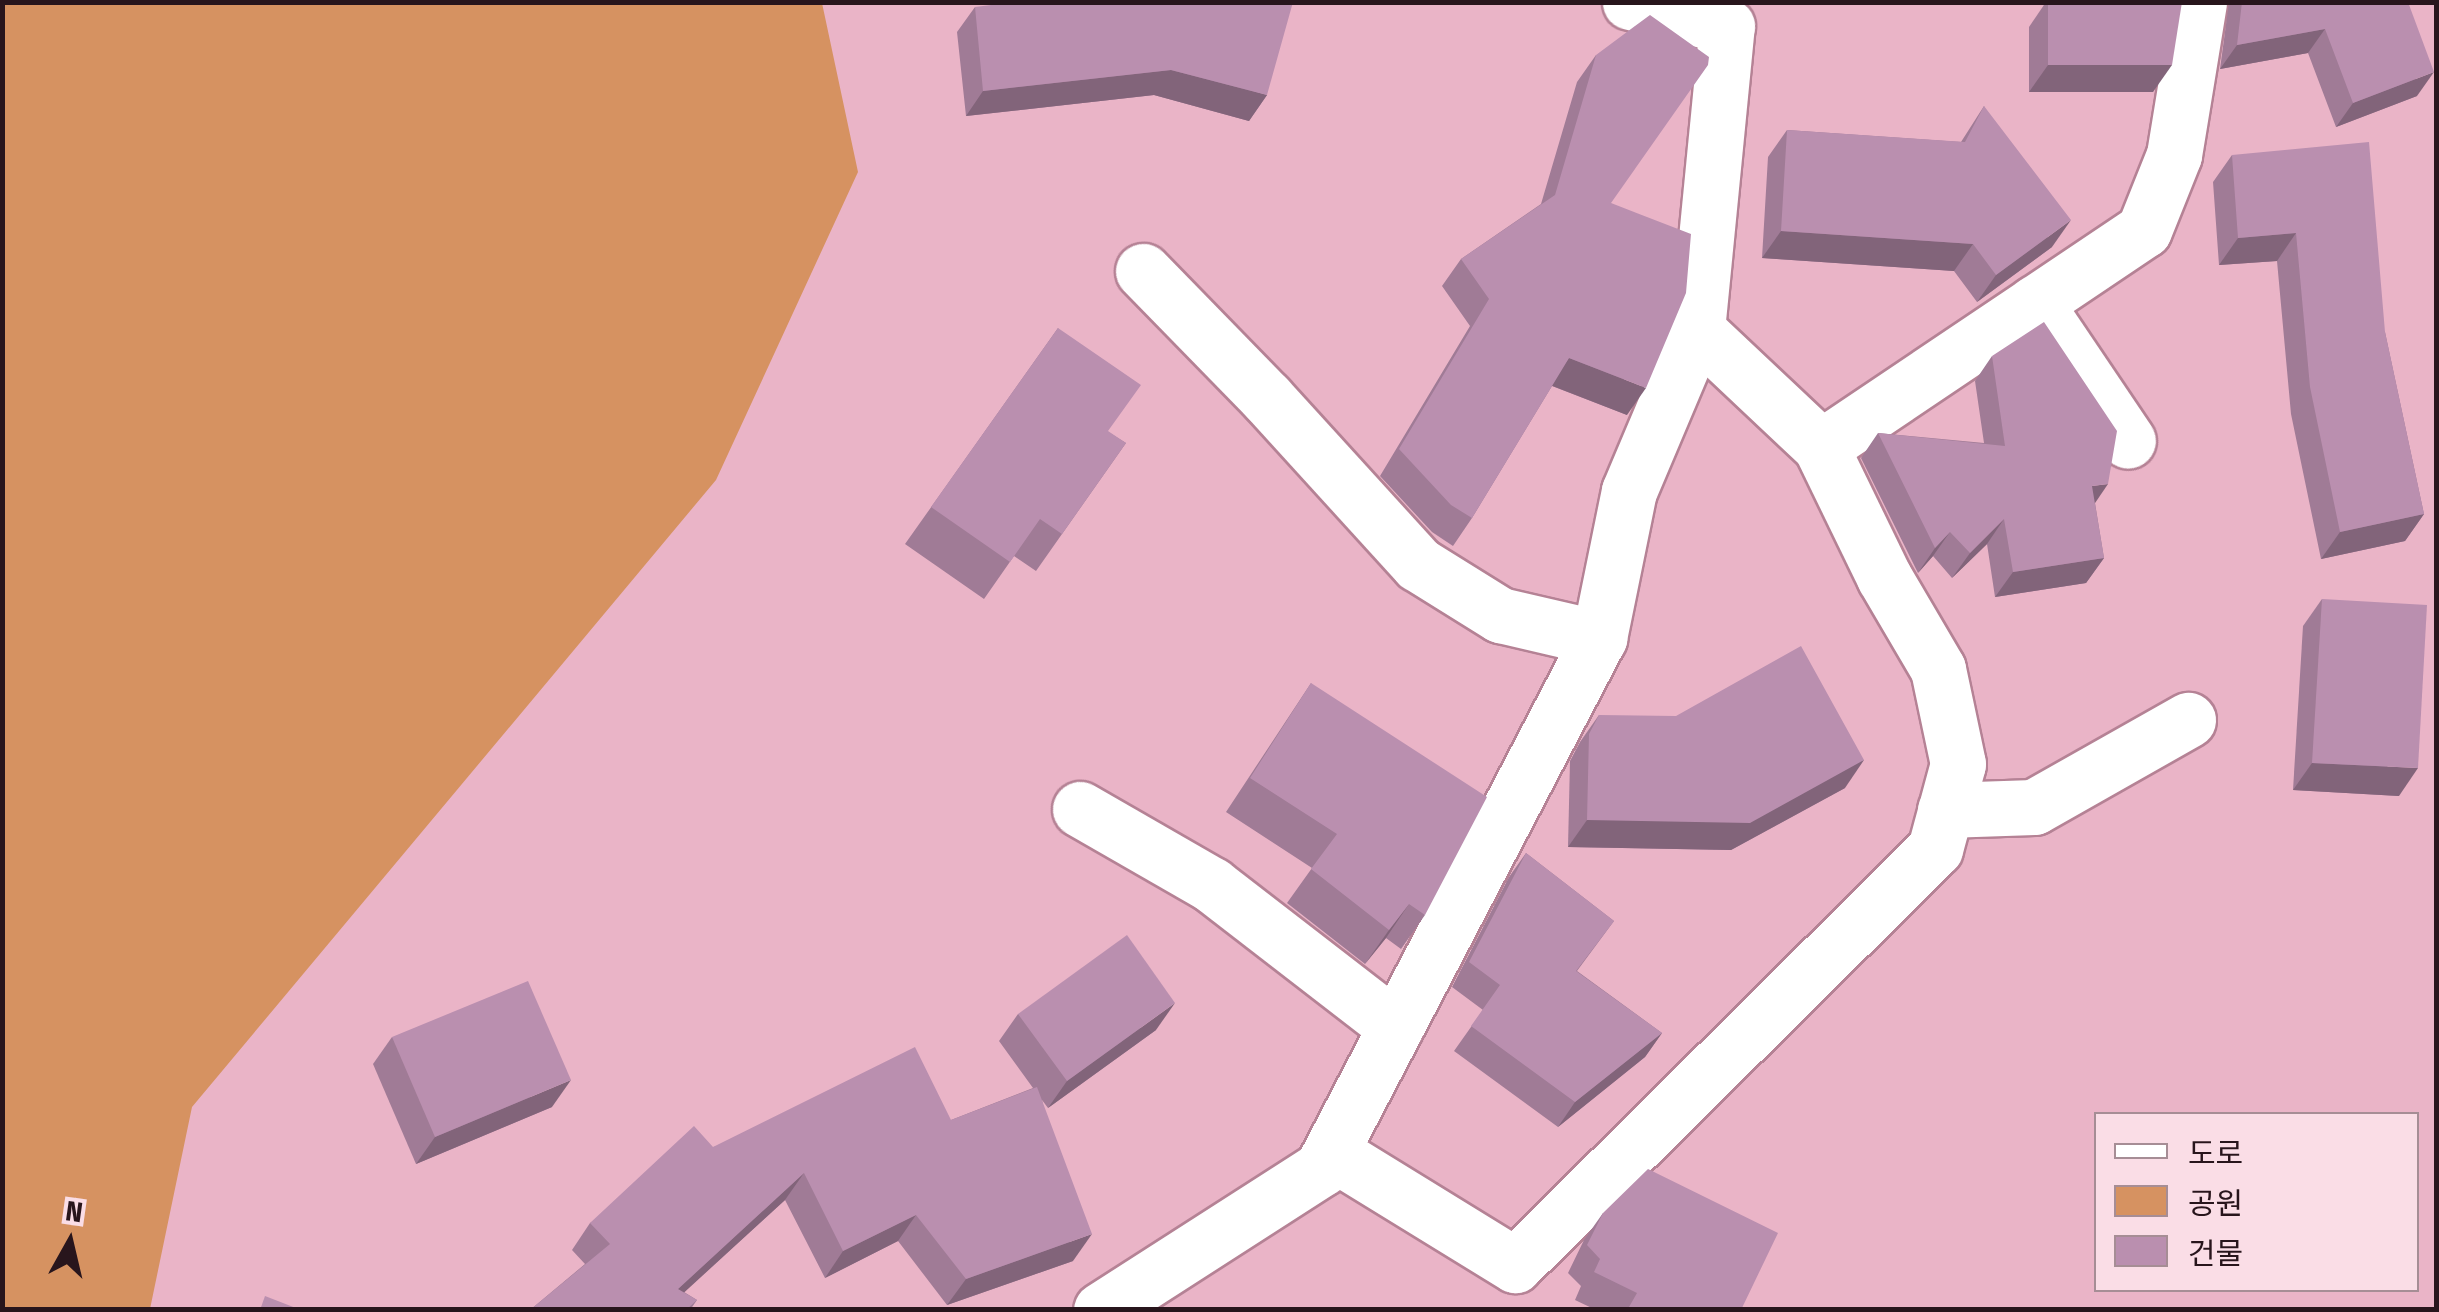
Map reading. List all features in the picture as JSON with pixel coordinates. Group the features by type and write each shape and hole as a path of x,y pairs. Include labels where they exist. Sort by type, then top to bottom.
{"street":[{"path":"1102,1310 1322,1168 1600,638 1629,491 1697,330 1727,14 1630,2"},
{"path":"1821,447 2144,230 2174,155 2199,2"},
{"path":"1142,271 1266,398 1418,564 1500,615 1600,638"},
{"path":"2034,303 2128,440"},
{"path":"1331,1152 1509,1287 1934,848 1958,764 1938,669 1884,576 1821,447 1697,330"},
{"path":"1945,810 2034,807 2188,720"},
{"path":"1080,809 1212,885 1396,1027"}],"green space":[{"path":"3,2 822,3 858,172 716,480 192,1107 150,1309 3,1309"}],"building":[{"path":"1015,2 1293,2 1267,95 1171,70 983,91 975,7"},
{"path":"2048,2 2182,2 2172,65 2048,65"},
{"path":"2242,2 2408,2 2434,72 2353,103 2325,29 2237,45"},
{"path":"1650,15 1709,57 1708,65 1611,203 1691,234 1686,293 1646,388 1569,358 1472,518 1451,505 1399,449 1489,299 1461,259 1555,195 1596,55"},
{"path":"1984,106 2071,220 1996,275 1973,244 1781,231 1787,130 1965,142"},
{"path":"2369,142 2385,332 2424,514 2340,532 2310,387 2296,233 2238,238 2232,155"},
{"path":"2044,322 2117,431 2108,484 2092,486 2104,558 2013,572 2004,519 1970,553 1950,532 1935,548 1878,433 2005,446 1992,356"},
{"path":"1058,328 1141,385 1108,431 1126,443 1062,534 1040,519 1010,562 931,507"},
{"path":"2322,599 2427,605 2418,768 2312,763"},
{"path":"1801,646 1864,760 1750,823 1587,820 1589,734 1599,715 1676,716"},
{"path":"1311,683 1487,797 1425,915 1409,904 1389,930 1311,869 1337,834 1250,778"},
{"path":"1526,853 1614,921 1576,971 1662,1033 1575,1102 1471,1026 1500,985 1469,962"},
{"path":"1127,935 1175,1003 1067,1081 1018,1014"},
{"path":"528,981 571,1080 435,1137 392,1037"},
{"path":"915,1047 951,1120 1037,1087 1092,1234 966,1279 916,1215 843,1251 804,1173 678,1289 697,1300 686,1310 530,1310 610,1244 590,1223 694,1126 713,1147"},
{"path":"1648,1169 1778,1233 1741,1310 1635,1310 1629,1307 1637,1293 1594,1272 1600,1259 1587,1245 1603,1213"},
{"path":"265,1296 301,1310 260,1310"}]}
